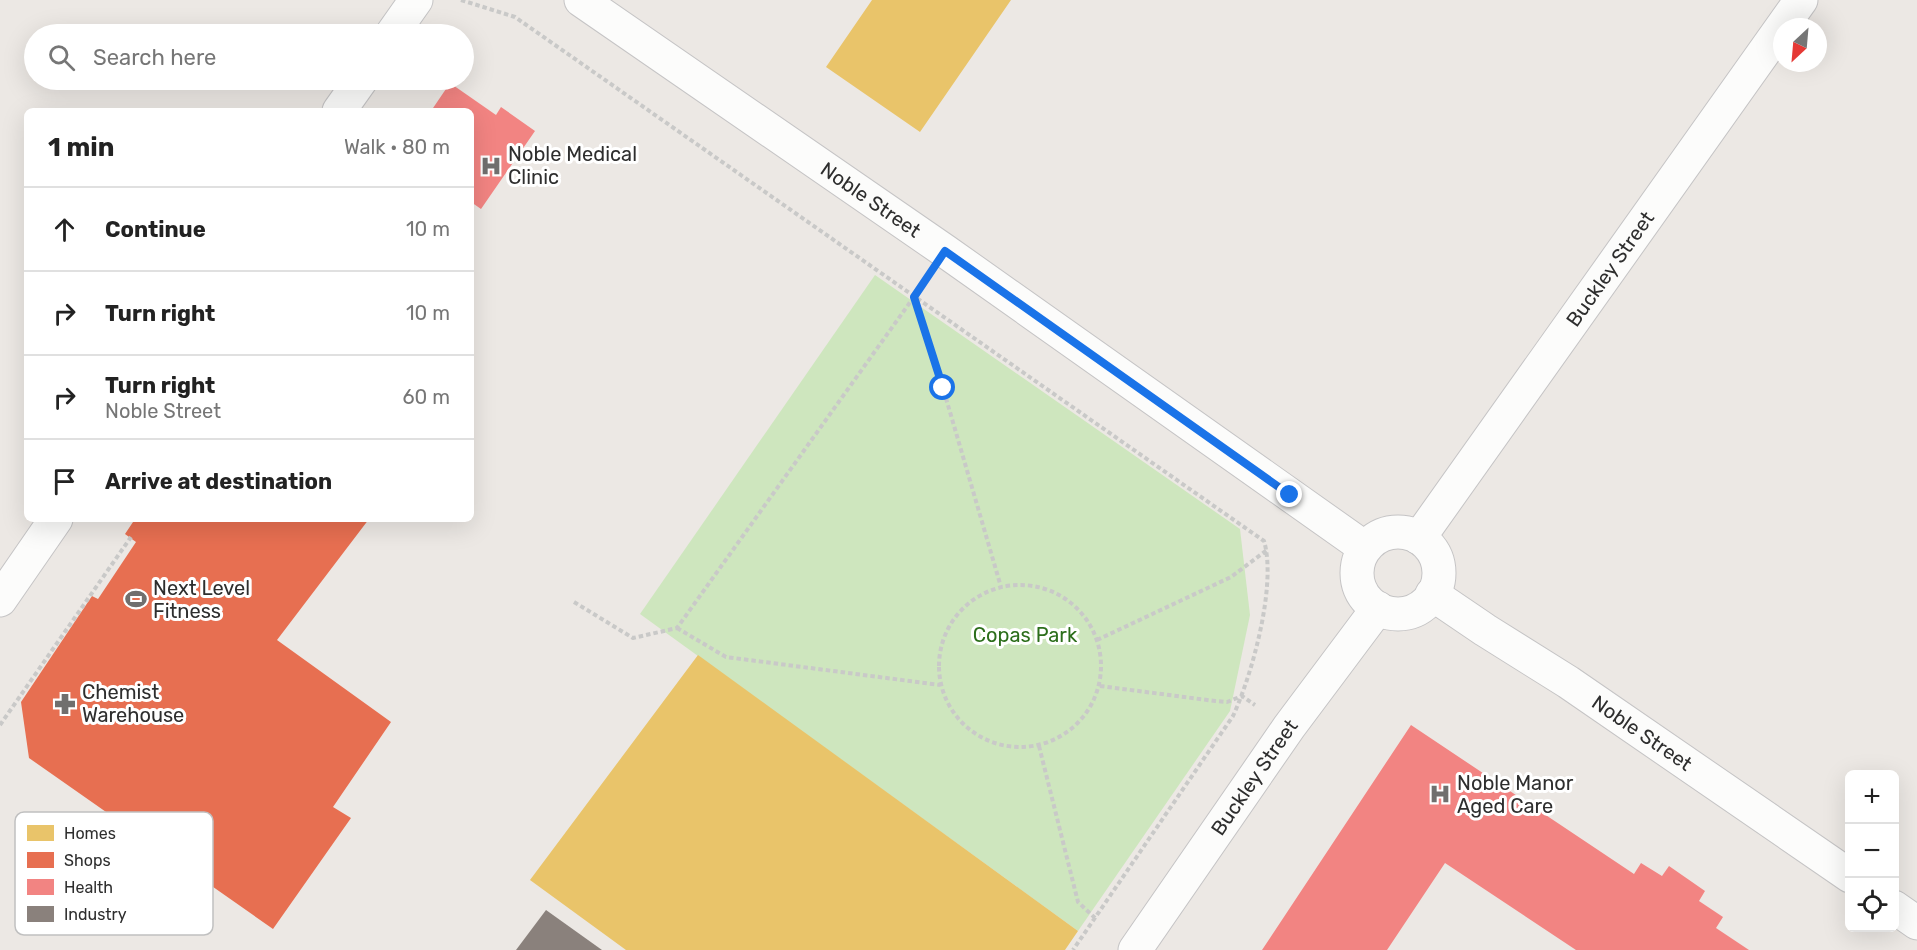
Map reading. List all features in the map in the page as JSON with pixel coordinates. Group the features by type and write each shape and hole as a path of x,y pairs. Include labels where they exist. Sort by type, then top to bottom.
{"street":[{"path":"399,24 416,0"},
{"name":"Noble Street","path":"581,0 945,251 1365,548"},
{"name":"Buckley Street","path":"1419,538 1801,0"},
{"path":"341,108 354,90"},
{"path":"0,600 54,522"},
{"path":"1393,532 1408,533 1419,538 1430,548 1437,560 1439,574 1432,594 1422,606 1410,612 1396,613 1378,608 1366,599 1359,586 1356,573 1360,556 1365,548 1380,536 1393,532"},
{"name":"Noble Street","path":"1432,594 1568,682 1845,873"},
{"name":"Buckley Street","path":"1135,950 1288,726 1378,608"},
{"path":"1899,910 1917,923"}],"path":[{"path":"461,0 516,17 1264,541 1268,566 1265,601 1242,696 1233,716 1073,950"},
{"path":"574,602 633,638 676,628 945,251"},
{"path":"914,297 1001,587"},
{"path":"0,725 131,537"},
{"path":"1097,640 1231,577 1267,550"},
{"path":"1025,584 1048,590 1069,602 1086,619 1097,640 1101,663 1099,686 1091,707 1078,724 1060,738 1039,746 1013,748 988,741 966,728 950,708 940,685 939,659 944,635 953,620 977,596 1001,587 1025,584"},
{"path":"676,628 726,657 940,685"},
{"path":"1099,686 1227,702 1242,696"},
{"path":"1242,696 1288,726"},
{"path":"1039,746 1078,902 1095,918"}],"green space":[{"name":"Copas Park","path":"875,275 1240,529 1250,615 1230,711 1078,931 640,614"}],"building: Homes":[{"path":"872,0 1011,0 920,132 826,67"},
{"path":"698,655 1078,931 1065,950 626,950 530,880"}],"building: Shops":[{"path":"133,522 367,522 277,640 391,722 333,807 351,818 273,929 213,887 213,812 106,812 29,758 21,702 92,596 98,599 136,542 125,534"}],"building: Health":[{"name":"Noble Medical Clinic","path":"445,90 460,90 496,115 501,107 535,131 481,209 474,204 474,108 433,108"},
{"name":"Noble Manor Aged Care","path":"1411,725 1634,874 1641,863 1662,876 1669,866 1705,891 1699,901 1723,917 1716,928 1749,950 1576,950 1445,863 1387,950 1262,950"}],"building: Industry":[{"path":"546,910 602,950 516,950"}],"place":[{"name":"Noble Medical Clinic","path":"491,166"},
{"name":"Next Level Fitness","path":"136,599"},
{"name":"Chemist Warehouse","path":"65,704"},
{"name":"Noble Manor Aged Care","path":"1440,794"}],"route":[{"path":"943,388 914,297 945,251 1290,495"}]}
